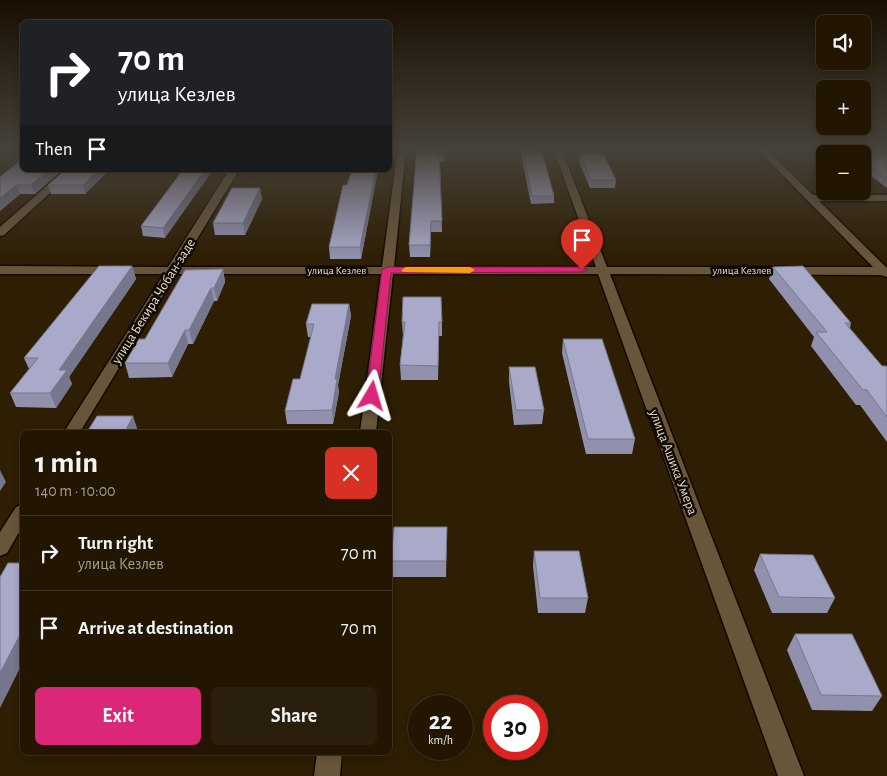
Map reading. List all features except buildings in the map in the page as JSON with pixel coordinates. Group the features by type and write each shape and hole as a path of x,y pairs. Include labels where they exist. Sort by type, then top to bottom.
{"street":[{"path":"0,233 54,184"},
{"name":"улица Бекира Чобан-заде","path":"73,430 225,184"},
{"path":"368,430 398,184"},
{"name":"улица Ашика Умера","path":"570,184 791,776"},
{"path":"796,184 885,273"},
{"path":"810,198 887,198"},
{"name":"улица Кезлев","path":"0,270 602,270 885,273"},
{"path":"0,548 20,515"},
{"path":"327,776 330,755"}],"slow traffic":[{"path":"406,270 470,270"}],"route":[{"path":"372,396 387,270 582,270"}]}
